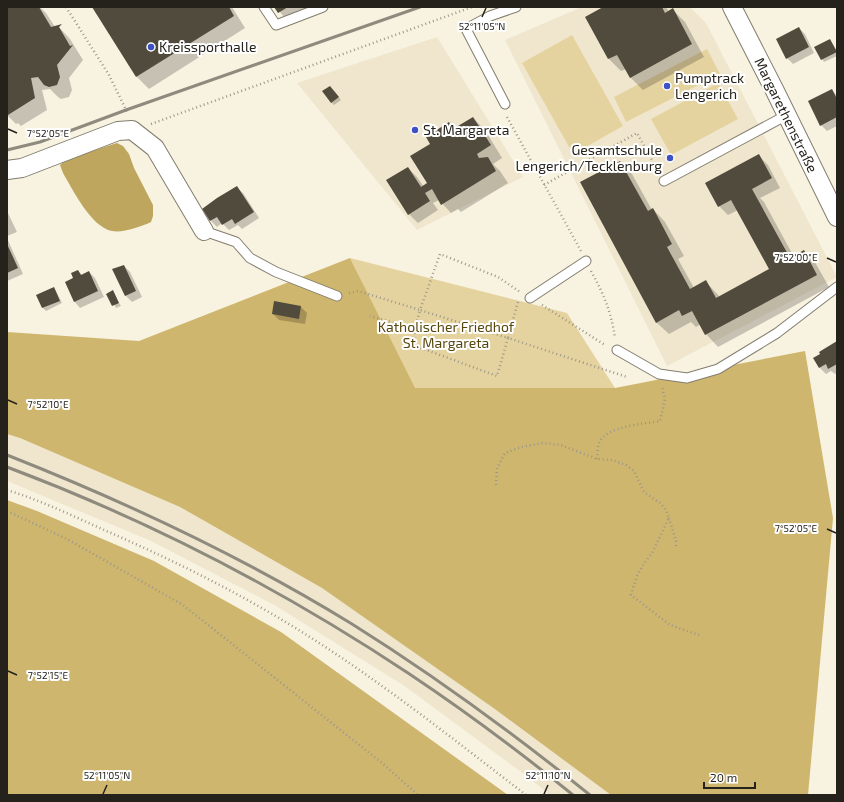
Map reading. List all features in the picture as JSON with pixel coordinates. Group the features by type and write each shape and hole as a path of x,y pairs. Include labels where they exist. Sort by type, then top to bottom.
{"street":[{"name":"Margarethenstraße","path":"731,9 787,115 837,217"},
{"path":"7,170 22,168 118,131 132,130 155,148 204,231"}],"lane":[{"path":"264,7 276,25 323,7"},
{"path":"504,104 466,29 490,16 516,7"},
{"path":"662,177 787,115"},
{"path":"204,231 236,242 250,258 276,272 337,296"},
{"path":"530,298 586,261"},
{"path":"617,350 659,374 687,378 718,369 777,333 837,287"}],"path":[{"path":"66,7 109,75 130,119 132,130 472,7"},
{"path":"504,104 507,118 603,294 612,319 617,350"},
{"path":"544,185 637,133 662,177"},
{"path":"521,292 496,376 413,345 420,310 440,254 498,277 605,345 617,350"},
{"path":"337,296 358,291 626,377"},
{"path":"370,316 415,329"},
{"path":"597,458 599,443 607,433 618,429 660,421 665,399 659,374"},
{"path":"496,485 497,468 505,453 521,447 542,443 561,445 597,458 612,460 626,465 634,471 644,492 660,503 666,510 676,541 676,549"},
{"path":"7,490 79,519 154,553 202,576 284,621 385,689 526,795"},
{"path":"7,511 67,539 183,605 382,763 418,795"},
{"path":"669,518 652,553 643,565 631,595 670,625 699,635"}],"shaded area":[{"name":"Gesamtschule Lengerich/Tecklenburg","path":"582,7 690,7 706,23 837,277 667,366 505,40"},
{"name":"St. Margareta","path":"437,37 523,177 417,230 297,83"},
{"path":"117,143 123,146 129,154 134,168 153,205 153,216 151,222 147,224 132,229 112,231 97,223 83,207 63,173 60,165 67,159"},
{"path":"350,258 415,388 615,388 805,351 833,518 808,795 611,795 492,707 322,588 180,507 20,438 7,434 7,332 139,341"},
{"path":"7,434 20,438 180,507 322,588 492,707 611,795 550,795 524,774 403,685 276,606 151,541 7,481"},
{"path":"7,500 37,511 154,561 281,632 508,795 7,795"}],"green space":[{"path":"572,35 623,126 573,154 522,63"},
{"name":"Pumptrack Lengerich","path":"707,49 720,74 626,122 614,97"},
{"path":"718,83 738,119 671,155 651,119"},
{"name":"Katholischer Friedhof St. Margareta","path":"350,258 567,313 615,388 414,388"}],"building":[{"path":"7,7 39,7 51,27 62,24 59,27 70,46 73,45 57,65 60,77 57,85 49,87 44,85 38,77 31,78 35,98 8,115"},
{"name":"Kreissporthalle","path":"92,7 229,7 234,16 136,77"},
{"path":"274,7 288,7 278,13"},
{"path":"603,7 662,7 665,13 673,8 692,44 630,78 617,55 608,59 585,17"},
{"path":"799,27 809,47 786,59 776,39"},
{"path":"830,39 837,52 821,60 814,47"},
{"path":"330,86 339,97 331,103 322,91"},
{"path":"832,89 837,99 837,117 820,126 808,101"},
{"path":"473,117 491,145 477,154 479,158 488,157 496,171 441,205 432,189 425,193 430,201 408,215 386,180 408,167 421,187 427,183 410,156 430,144 426,137 449,122 453,129"},
{"path":"759,154 772,178 752,189 790,258 804,250 817,275 705,335 692,311 682,316 679,310 656,323 580,182 620,161 648,211 653,208 672,244 667,247 690,289 706,280 716,298 769,269 731,200 718,207 705,183"},
{"path":"237,186 254,212 235,224 232,219 222,225 217,217 210,221 202,209"},
{"path":"7,244 18,268 7,273"},
{"path":"124,265 136,291 125,296 112,269"},
{"path":"78,270 81,275 89,271 98,291 74,302 65,282 73,278 71,273"},
{"path":"54,287 60,301 42,308 36,295"},
{"path":"113,290 119,303 112,306 106,294"},
{"path":"274,301 301,306 299,319 272,314"},
{"path":"837,341 837,364 828,369 826,364 819,368 813,358 820,354 819,352"}],"railway":[{"path":"7,150 40,142 126,110 420,7"},
{"path":"7,455 140,511 226,553 311,599 414,664 444,685 590,795"},
{"path":"7,467 112,510 163,534 214,559 312,613 361,642 450,702 513,748 573,795"}],"place":[{"name":"Kreissporthalle","path":"151,47"},
{"name":"Pumptrack Lengerich","path":"667,86"},
{"name":"St. Margareta","path":"415,130"},
{"name":"Gesamtschule Lengerich/Tecklenburg","path":"670,158"}]}
